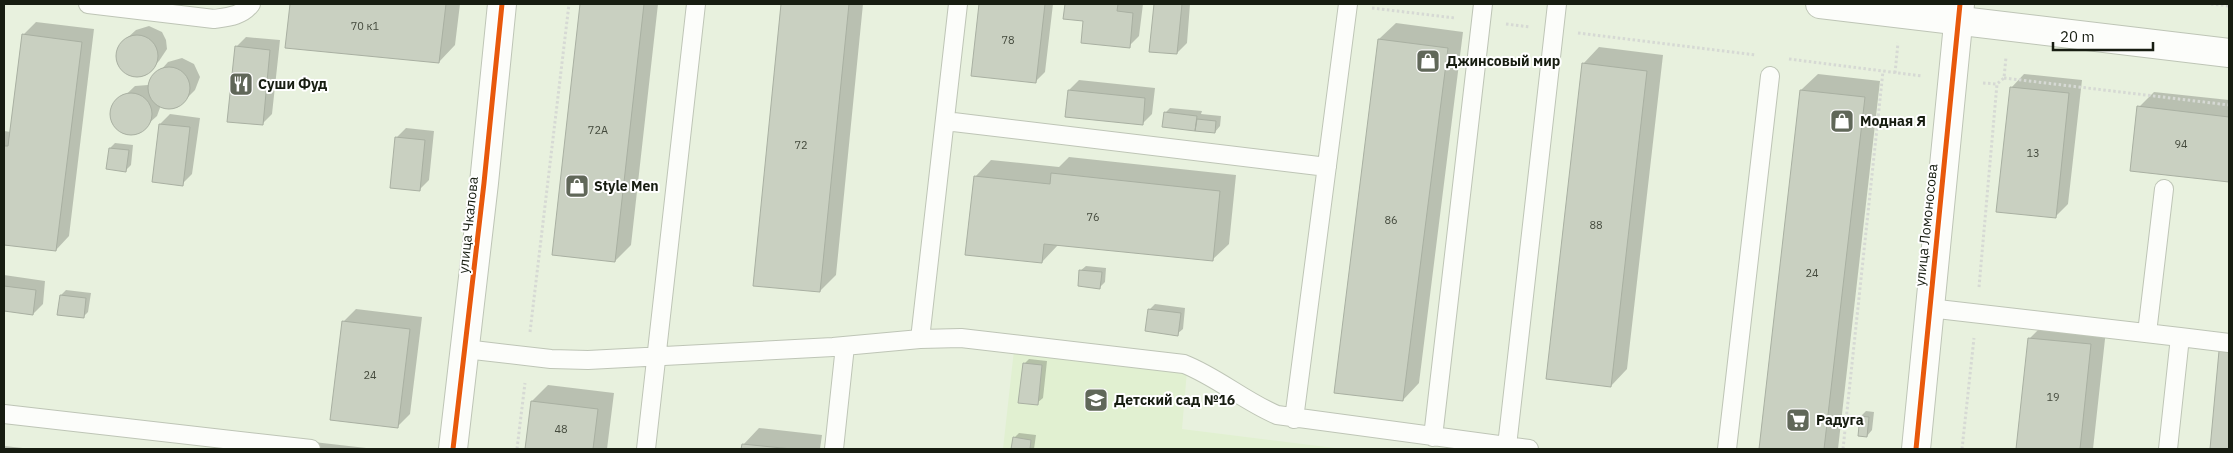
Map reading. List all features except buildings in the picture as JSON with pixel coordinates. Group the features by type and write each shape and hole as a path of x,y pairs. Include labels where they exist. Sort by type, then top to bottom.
{"street":[{"name":"улица Чкалова","path":"453,449 502,4"},
{"path":"1820,4 1959,12 2229,52"},
{"name":"улица Ломоносова","path":"1916,449 1959,12"}],"lane":[{"path":"88,4 214,19 232,17 247,10 252,4"},
{"path":"646,449 696,4"},
{"path":"920,339 958,4"},
{"path":"1294,419 1348,4"},
{"path":"1507,446 1557,4"},
{"path":"1433,437 1482,12"},
{"path":"1727,449 1770,76"},
{"path":"945,121 1327,167"},
{"path":"2148,333 2164,189"},
{"path":"1929,308 2229,343"},
{"path":"2168,449 2180,337"},
{"path":"465,349 528,357 588,360 961,338 1184,364 1201,370 1264,409 1294,419 1529,449"},
{"path":"834,449 845,346"},
{"path":"4,414 215,444 311,449"}],"path":[{"path":"517,449 569,4"},
{"path":"1348,4 1482,12 1554,30 1757,55"},
{"path":"2211,4 2229,6"},
{"path":"1786,59 1895,73"},
{"path":"1843,449 1883,71"},
{"path":"1962,449 1997,84 2004,78 2229,105"}],"shaded area":[{"name":"Детский сад №16","path":"1014,350 1187,371 1182,429 1343,449 1003,449"}],"cycle path":[{"path":"453,449 484,183 502,4"},
{"path":"1916,449 1960,4"}],"place":[{"name":"Джинсовый мир","path":"1428,61"},
{"name":"Суши Фуд","path":"241,84"},
{"name":"Модная Я","path":"1842,121"},
{"name":"Style Men","path":"577,186"},
{"name":"Детский сад №16","path":"1096,400"},
{"name":"Радуга","path":"1798,420"}]}
